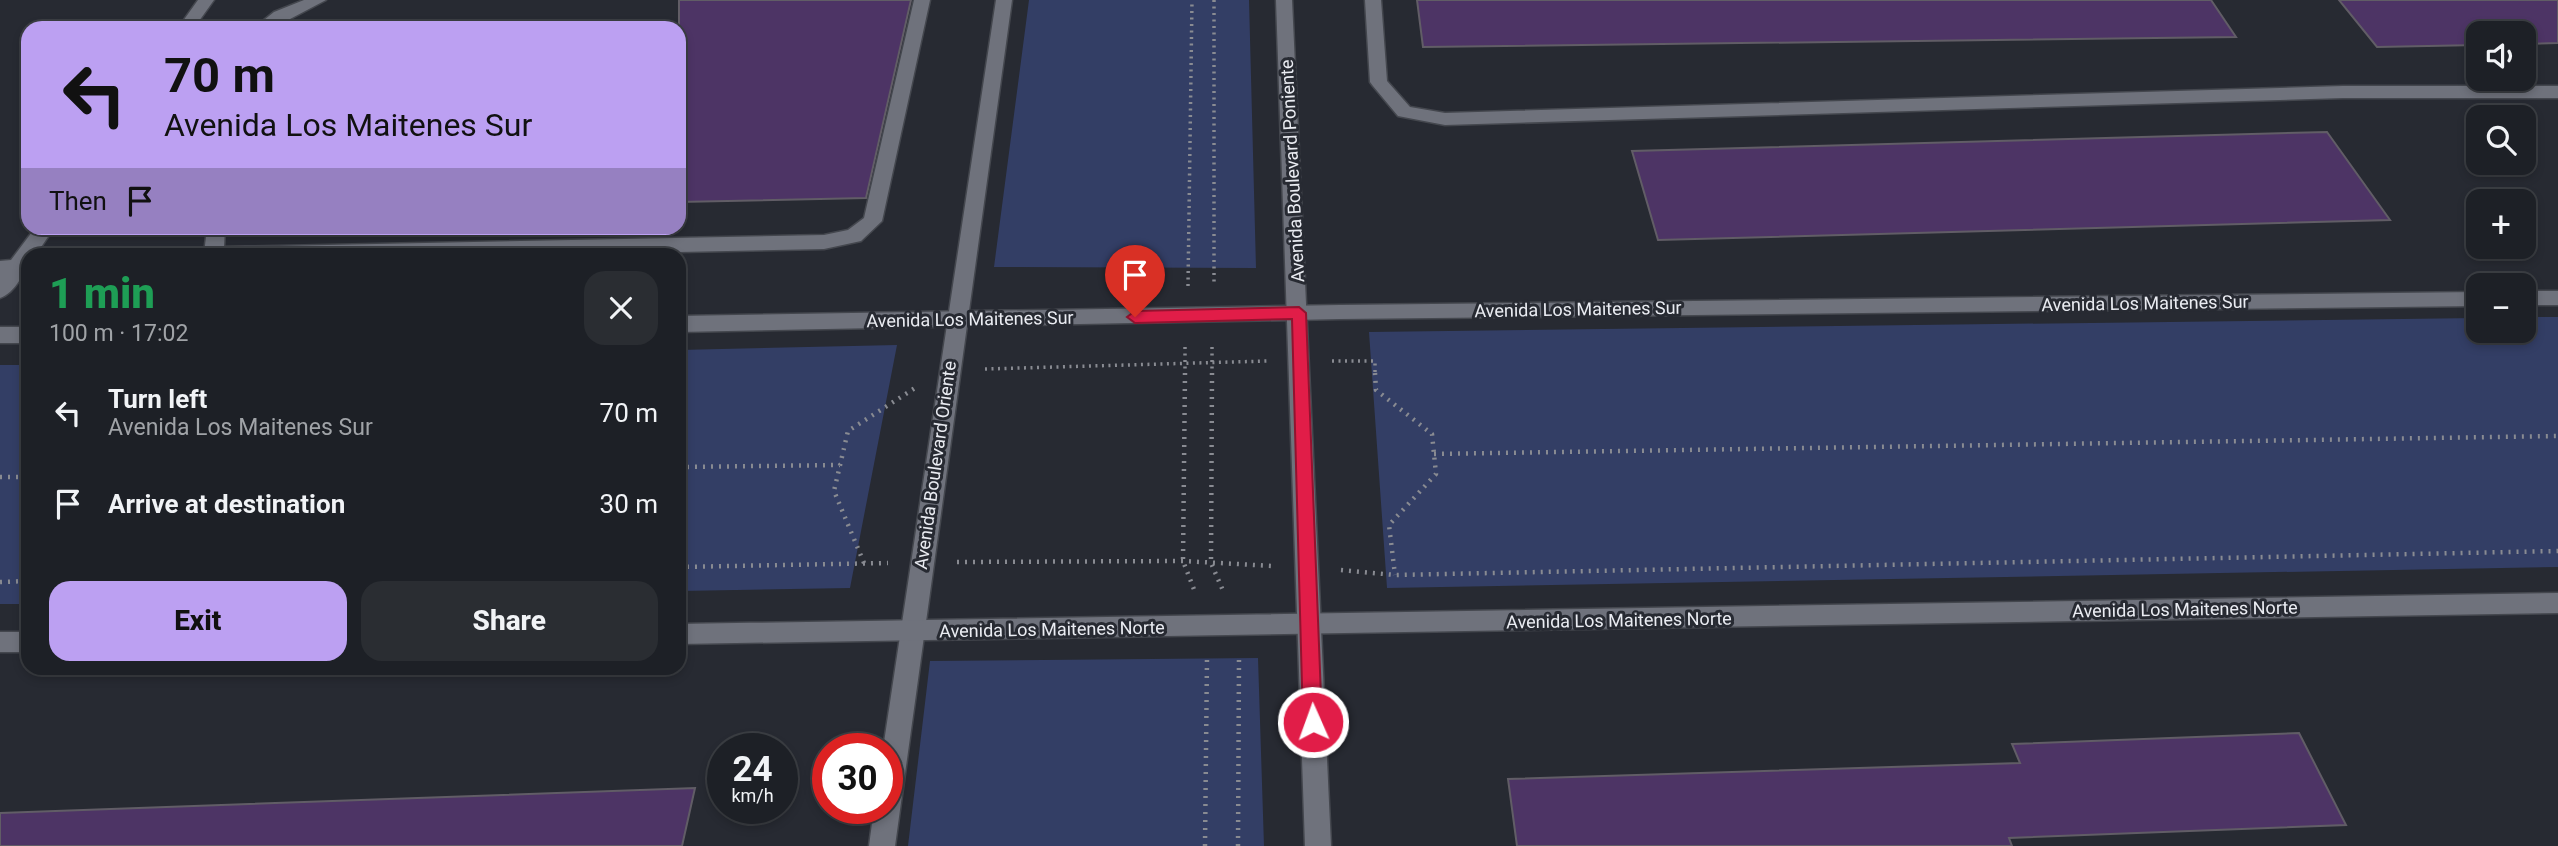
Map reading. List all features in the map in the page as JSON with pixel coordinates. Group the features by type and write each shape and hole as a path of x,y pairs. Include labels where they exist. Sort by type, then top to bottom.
{"street":[{"path":"191,21 206,0"},
{"path":"272,21 318,0"},
{"path":"542,248 824,242 854,236 873,221 922,0"},
{"name":"Avenida Boulevard Oriente","path":"898,733 1004,0"},
{"name":"Avenida Boulevard Poniente","path":"1284,0 1299,313 1308,625 1318,846"},
{"path":"1373,0 1379,82 1404,112 1445,119 2261,94 2558,92"},
{"path":"26,248 38,235"},
{"path":"0,291 8,267 21,253"},
{"path":"2536,298 2558,298"},
{"name":"Avenida Los Maitenes Sur","path":"686,324 1299,313 2466,299"},
{"path":"0,335 21,335"},
{"name":"Avenida Los Maitenes Norte","path":"686,634 2558,603"},
{"path":"0,642 21,642"},
{"name":"Avenida Boulevard Oriente","path":"882,846 885,824"}],"path":[{"path":"1192,0 1183,561 1208,626 1205,846"},
{"path":"1214,0 1211,563 1239,625 1238,846"},
{"path":"864,563 834,491 848,430 904,394 949,370 1211,360 1375,361 1376,390 1433,433 1436,474 1390,525 1395,575"},
{"path":"1434,454 2558,436"},
{"path":"686,467 840,465"},
{"path":"0,477 21,477"},
{"path":"686,567 1183,561 1307,567 1395,575 2558,551"},
{"path":"0,582 21,581"}],"shaded area":[{"path":"1029,0 1249,0 1256,268 994,267"},
{"path":"2536,317 2558,317 2558,567 1387,588 1369,332 2466,318 2466,343 2536,343"},
{"path":"897,345 850,588 686,591 686,350"},
{"path":"0,365 21,365 21,604 0,604"},
{"path":"1258,658 1264,846 908,846 930,661"}],"building":[{"path":"679,0 911,0 866,198 686,202 686,21 679,21"},
{"path":"1417,0 2211,0 2236,37 1423,47"},
{"path":"2339,0 2558,0 2558,43 2536,44 2536,21 2466,21 2466,45 2377,47"},
{"path":"2327,132 2390,220 1658,240 1632,151"},
{"path":"2299,733 2346,825 2009,838 2012,846 1517,846 1508,779 2020,763 2012,744"},
{"path":"695,788 682,846 0,846 0,813"}],"route":[{"path":"1135,317 1299,313 1313,722"}]}
